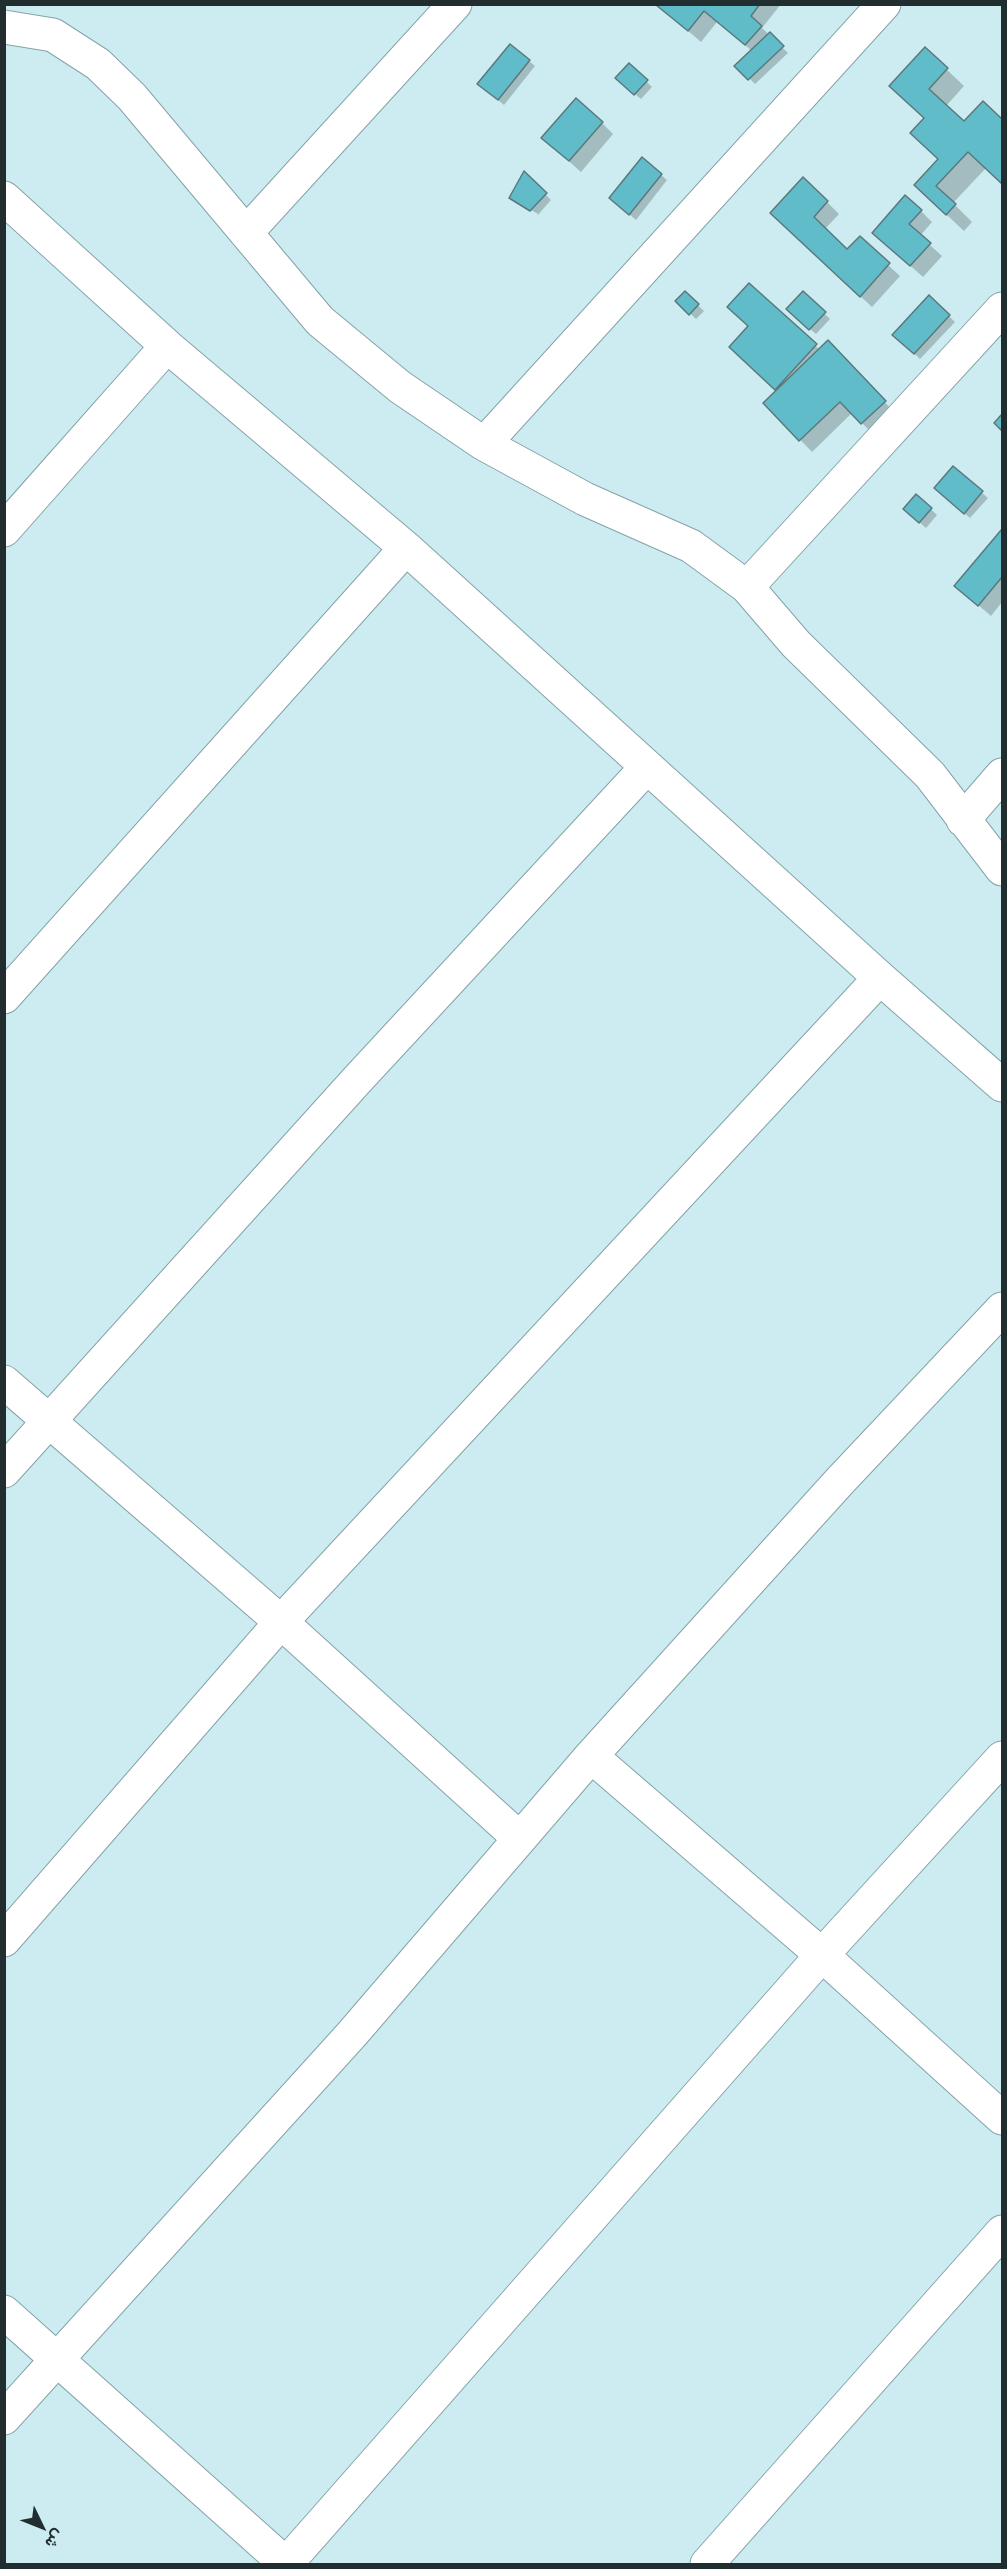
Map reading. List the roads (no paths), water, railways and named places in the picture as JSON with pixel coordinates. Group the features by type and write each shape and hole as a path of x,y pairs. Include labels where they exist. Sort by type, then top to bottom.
{"street":[{"path":"246,232 454,4"},
{"path":"484,444 884,4"},
{"path":"4,27 53,35 98,64 132,97 320,321 400,387 484,444 585,499 691,546 747,587 796,644 930,775 1002,869"},
{"path":"4,198 167,346 406,548 646,768 1002,1086"},
{"path":"747,587 1002,309"},
{"path":"4,530 167,346"},
{"path":"4,997 406,548"},
{"path":"4,1471 365,1072 646,768"},
{"path":"963,820 1002,775"},
{"path":"4,1940 281,1622 880,978"},
{"path":"4,2418 352,2034 591,1756 839,1482 1002,1309"},
{"path":"4,1382 281,1622 519,1838"},
{"path":"591,1756 822,1955 1002,2118"},
{"path":"4,2312 58,2358 286,2565 822,1955 1002,1758"},
{"path":"707,2565 1002,2232"}]}
